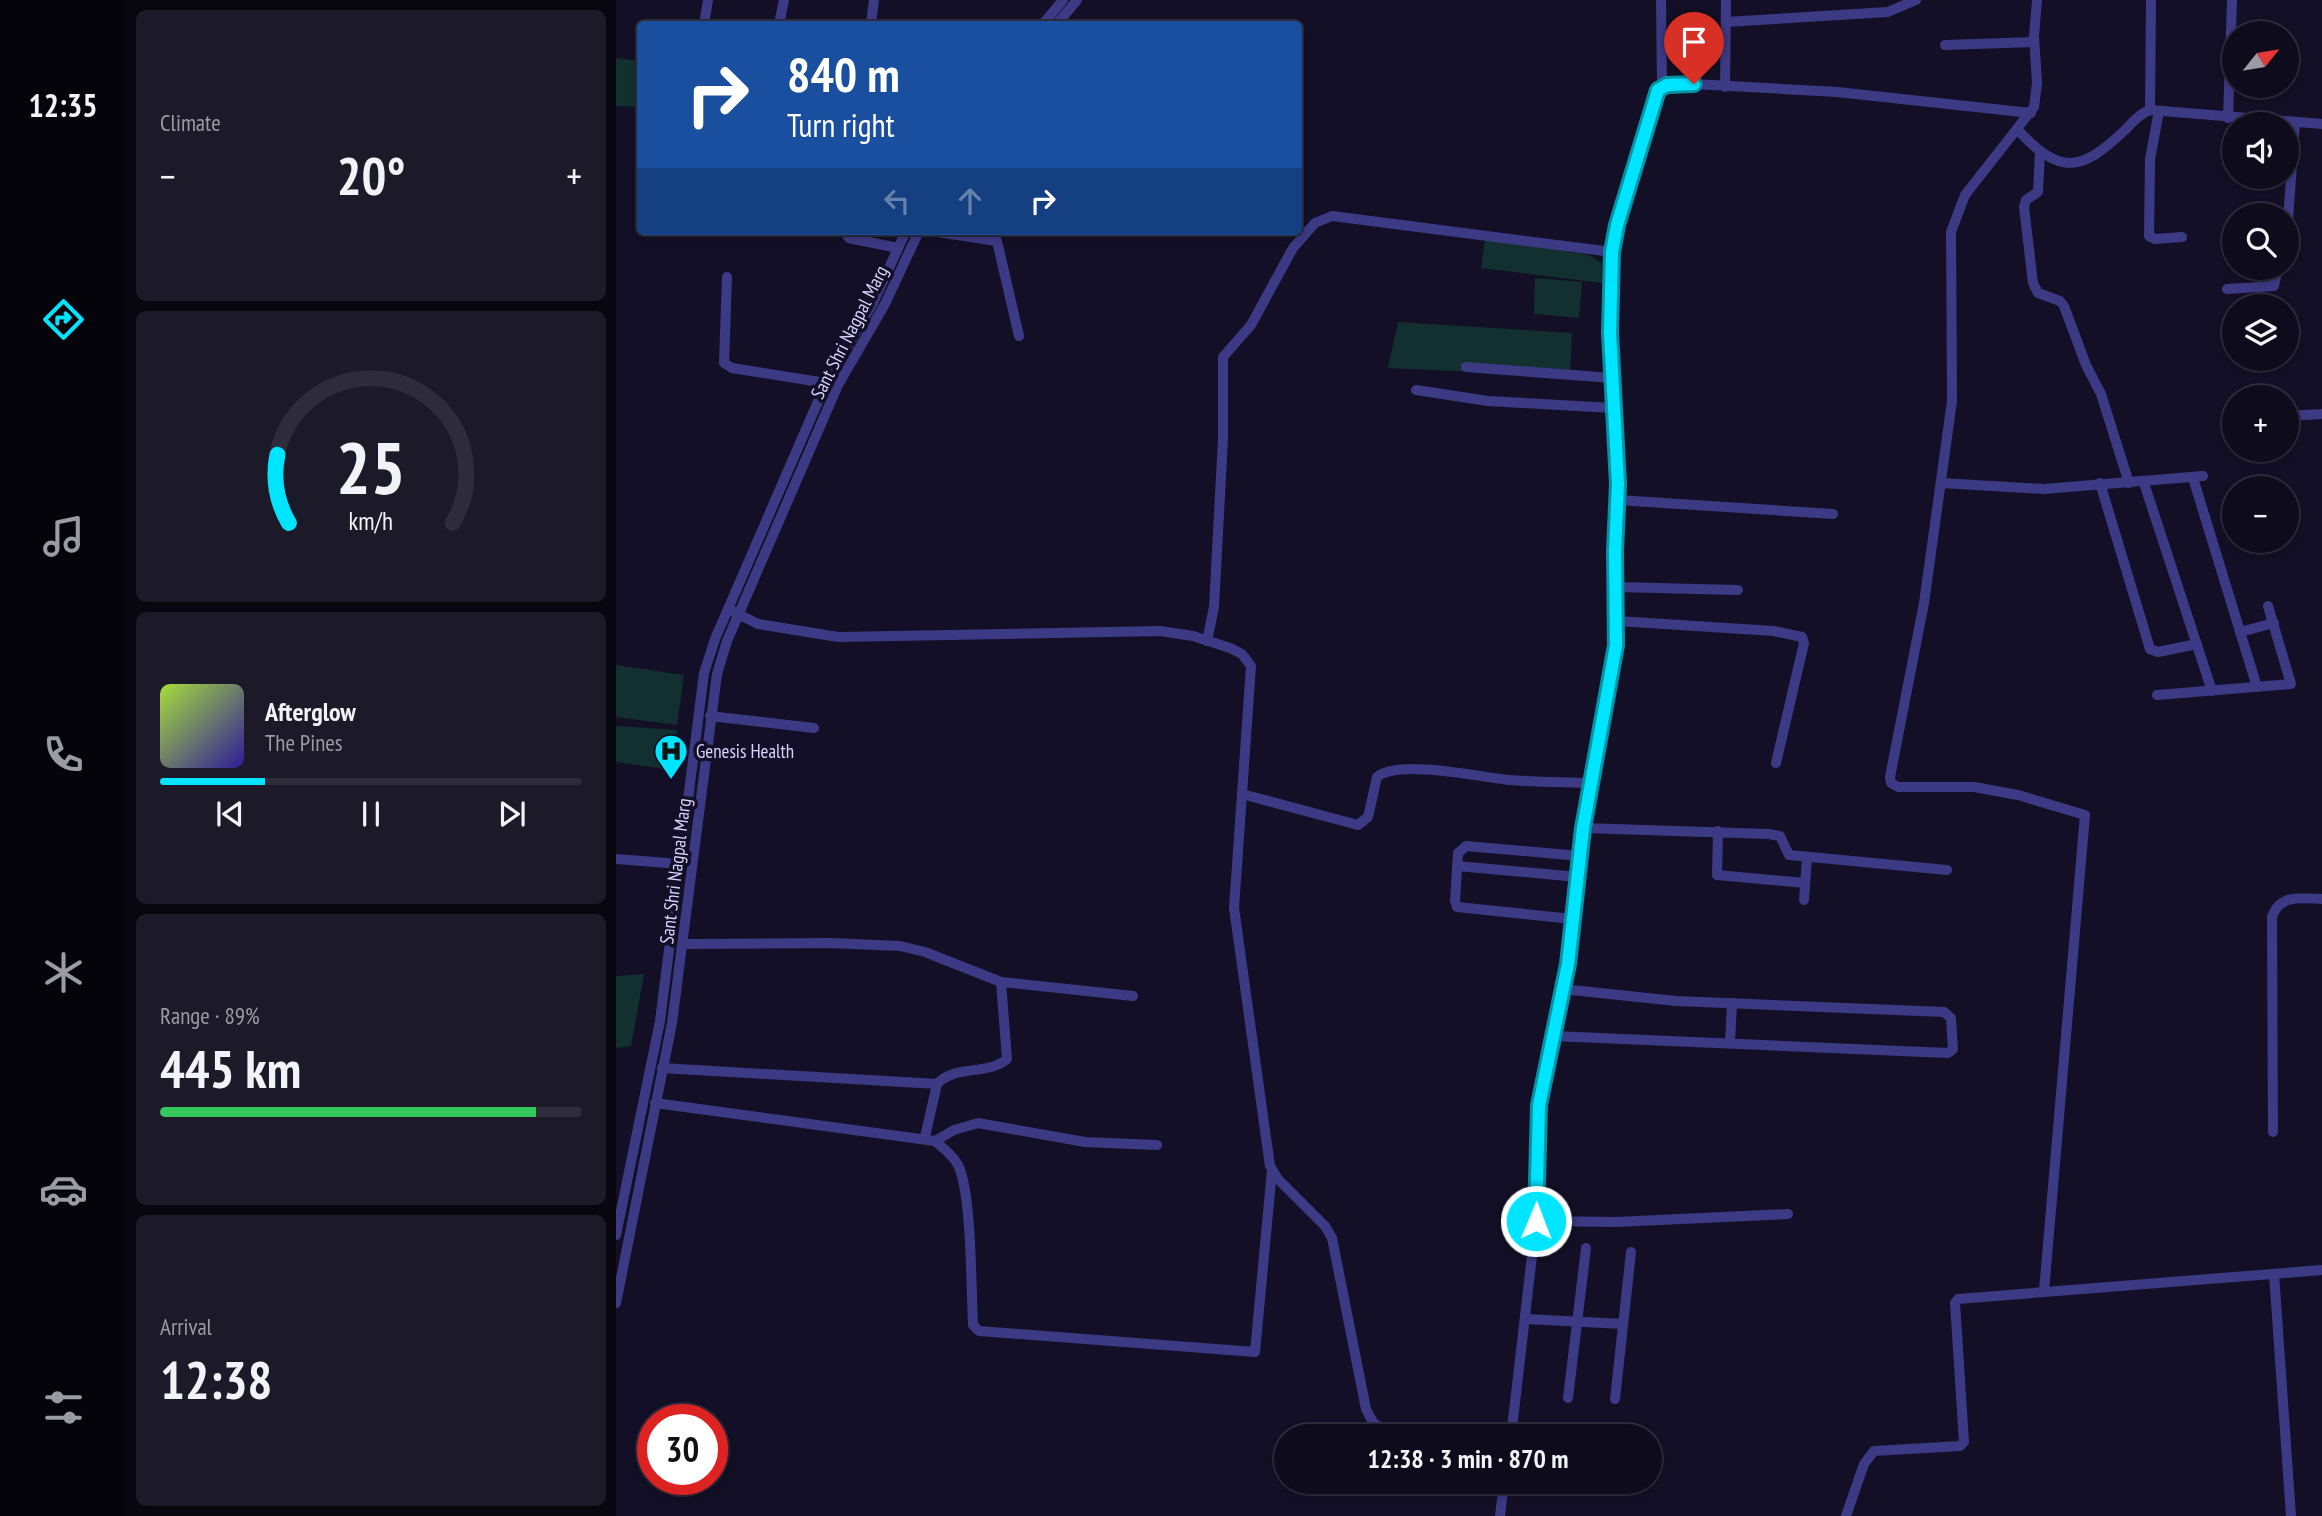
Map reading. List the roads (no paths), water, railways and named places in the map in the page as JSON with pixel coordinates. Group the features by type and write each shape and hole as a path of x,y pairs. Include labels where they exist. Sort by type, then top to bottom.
{"street":[{"path":"704,21 708,0"},
{"path":"780,21 784,0"},
{"path":"871,21 874,0"},
{"path":"1046,21 1063,0"},
{"path":"1060,21 1077,0"},
{"path":"1513,1424 1527,1319 1536,1221 1537,1121 1573,919 1590,783 1614,658 1618,500 1612,379 1612,252 1617,225 1662,86 1661,0"},
{"path":"1725,87 1726,0"},
{"path":"1726,22 1888,12 1916,0"},
{"path":"2037,0 2034,42 2037,83 2031,113 1965,195 1951,232 1953,390 1942,483 1890,781 1898,787 1958,786 1999,791 2085,815 2044,1291"},
{"path":"2151,0 2155,110 2150,159 2149,236 2155,239 2182,237"},
{"path":"2228,112 2232,0"},
{"path":"1945,45 2034,42"},
{"path":"1662,86 1837,92 2031,113"},
{"path":"2017,129 2040,152 2060,161 2087,161 2140,114 2155,110 2222,117"},
{"path":"2299,122 2322,124"},
{"path":"2040,152 2038,192 2025,200 2024,207 2033,283 2038,293 2064,306 2086,365 2101,394 2129,483"},
{"path":"1207,641 1214,607 1223,439 1223,357 1251,325 1293,248 1315,223 1332,216 1612,252"},
{"path":"846,235 849,239 898,248"},
{"name":"Sant Shri Nagpal Marg","path":"616,1235 660,1021 704,673 728,609 826,383 873,303 904,235"},
{"name":"Sant Shri Nagpal Marg","path":"616,1303 684,944 716,674 838,385 885,304 917,235"},
{"path":"957,235 997,241 1019,336"},
{"path":"727,277 724,363 732,368 826,383"},
{"path":"2227,289 2274,286 2275,280"},
{"path":"1466,367 1612,379"},
{"path":"1416,390 1488,401 1613,408"},
{"path":"2299,415 2322,414"},
{"path":"1942,483 2044,489 2198,477 2240,632 2258,687"},
{"path":"2100,483 2151,649 2158,652 2197,644"},
{"path":"2144,483 2212,691"},
{"path":"1618,500 1833,514"},
{"path":"1616,587 1738,590"},
{"path":"2157,695 2292,682 2268,606"},
{"path":"655,1103 925,1137 935,1141 948,1152 960,1170 965,1202 973,1325 979,1331 1255,1352 1272,1170 1235,926 1251,666 1242,654 1207,641 1160,631 838,637 774,628 728,609"},
{"path":"1617,621 1774,631 1802,637 1804,643 1776,763"},
{"path":"2240,632 2274,623"},
{"path":"710,716 814,728"},
{"path":"1242,794 1359,825 1368,817 1377,777 1387,772 1449,771 1508,780 1590,783"},
{"path":"1583,828 1778,835 1782,838 1788,855 1947,870"},
{"path":"1718,831 1717,875 1805,883"},
{"path":"1573,919 1457,907 1458,853 1466,846 1580,856"},
{"path":"616,859 680,858 695,855"},
{"path":"1804,900 1807,857"},
{"path":"1457,866 1578,877"},
{"path":"2273,1132 2272,918 2277,906 2287,899 2322,899"},
{"path":"684,944 831,943 900,946 925,952 1000,982 1133,996"},
{"path":"662,1068 937,1084 955,1073 996,1066 1007,1059 1000,982"},
{"path":"1553,1036 1948,1053 1953,1049 1951,1018 1944,1012 1732,1003 1562,989"},
{"path":"1730,1043 1732,1003"},
{"path":"925,1137 937,1084"},
{"path":"935,1141 954,1130 978,1123 1085,1142 1157,1145"},
{"path":"1272,1170 1331,1234 1366,1409 1374,1424"},
{"path":"616,1178 628,1177"},
{"path":"1536,1221 1616,1222 1788,1214"},
{"path":"1568,1398 1586,1248"},
{"path":"1615,1399 1631,1252"},
{"path":"1846,1516 1864,1464 1874,1451 1960,1446 1964,1442 1956,1300 1962,1297 2322,1270"},
{"path":"2274,1274 2291,1516"},
{"path":"1527,1319 1623,1324"},
{"path":"1500,1516 1503,1494"}],"place":[{"name":"Genesis Health","path":"671,781"}]}
